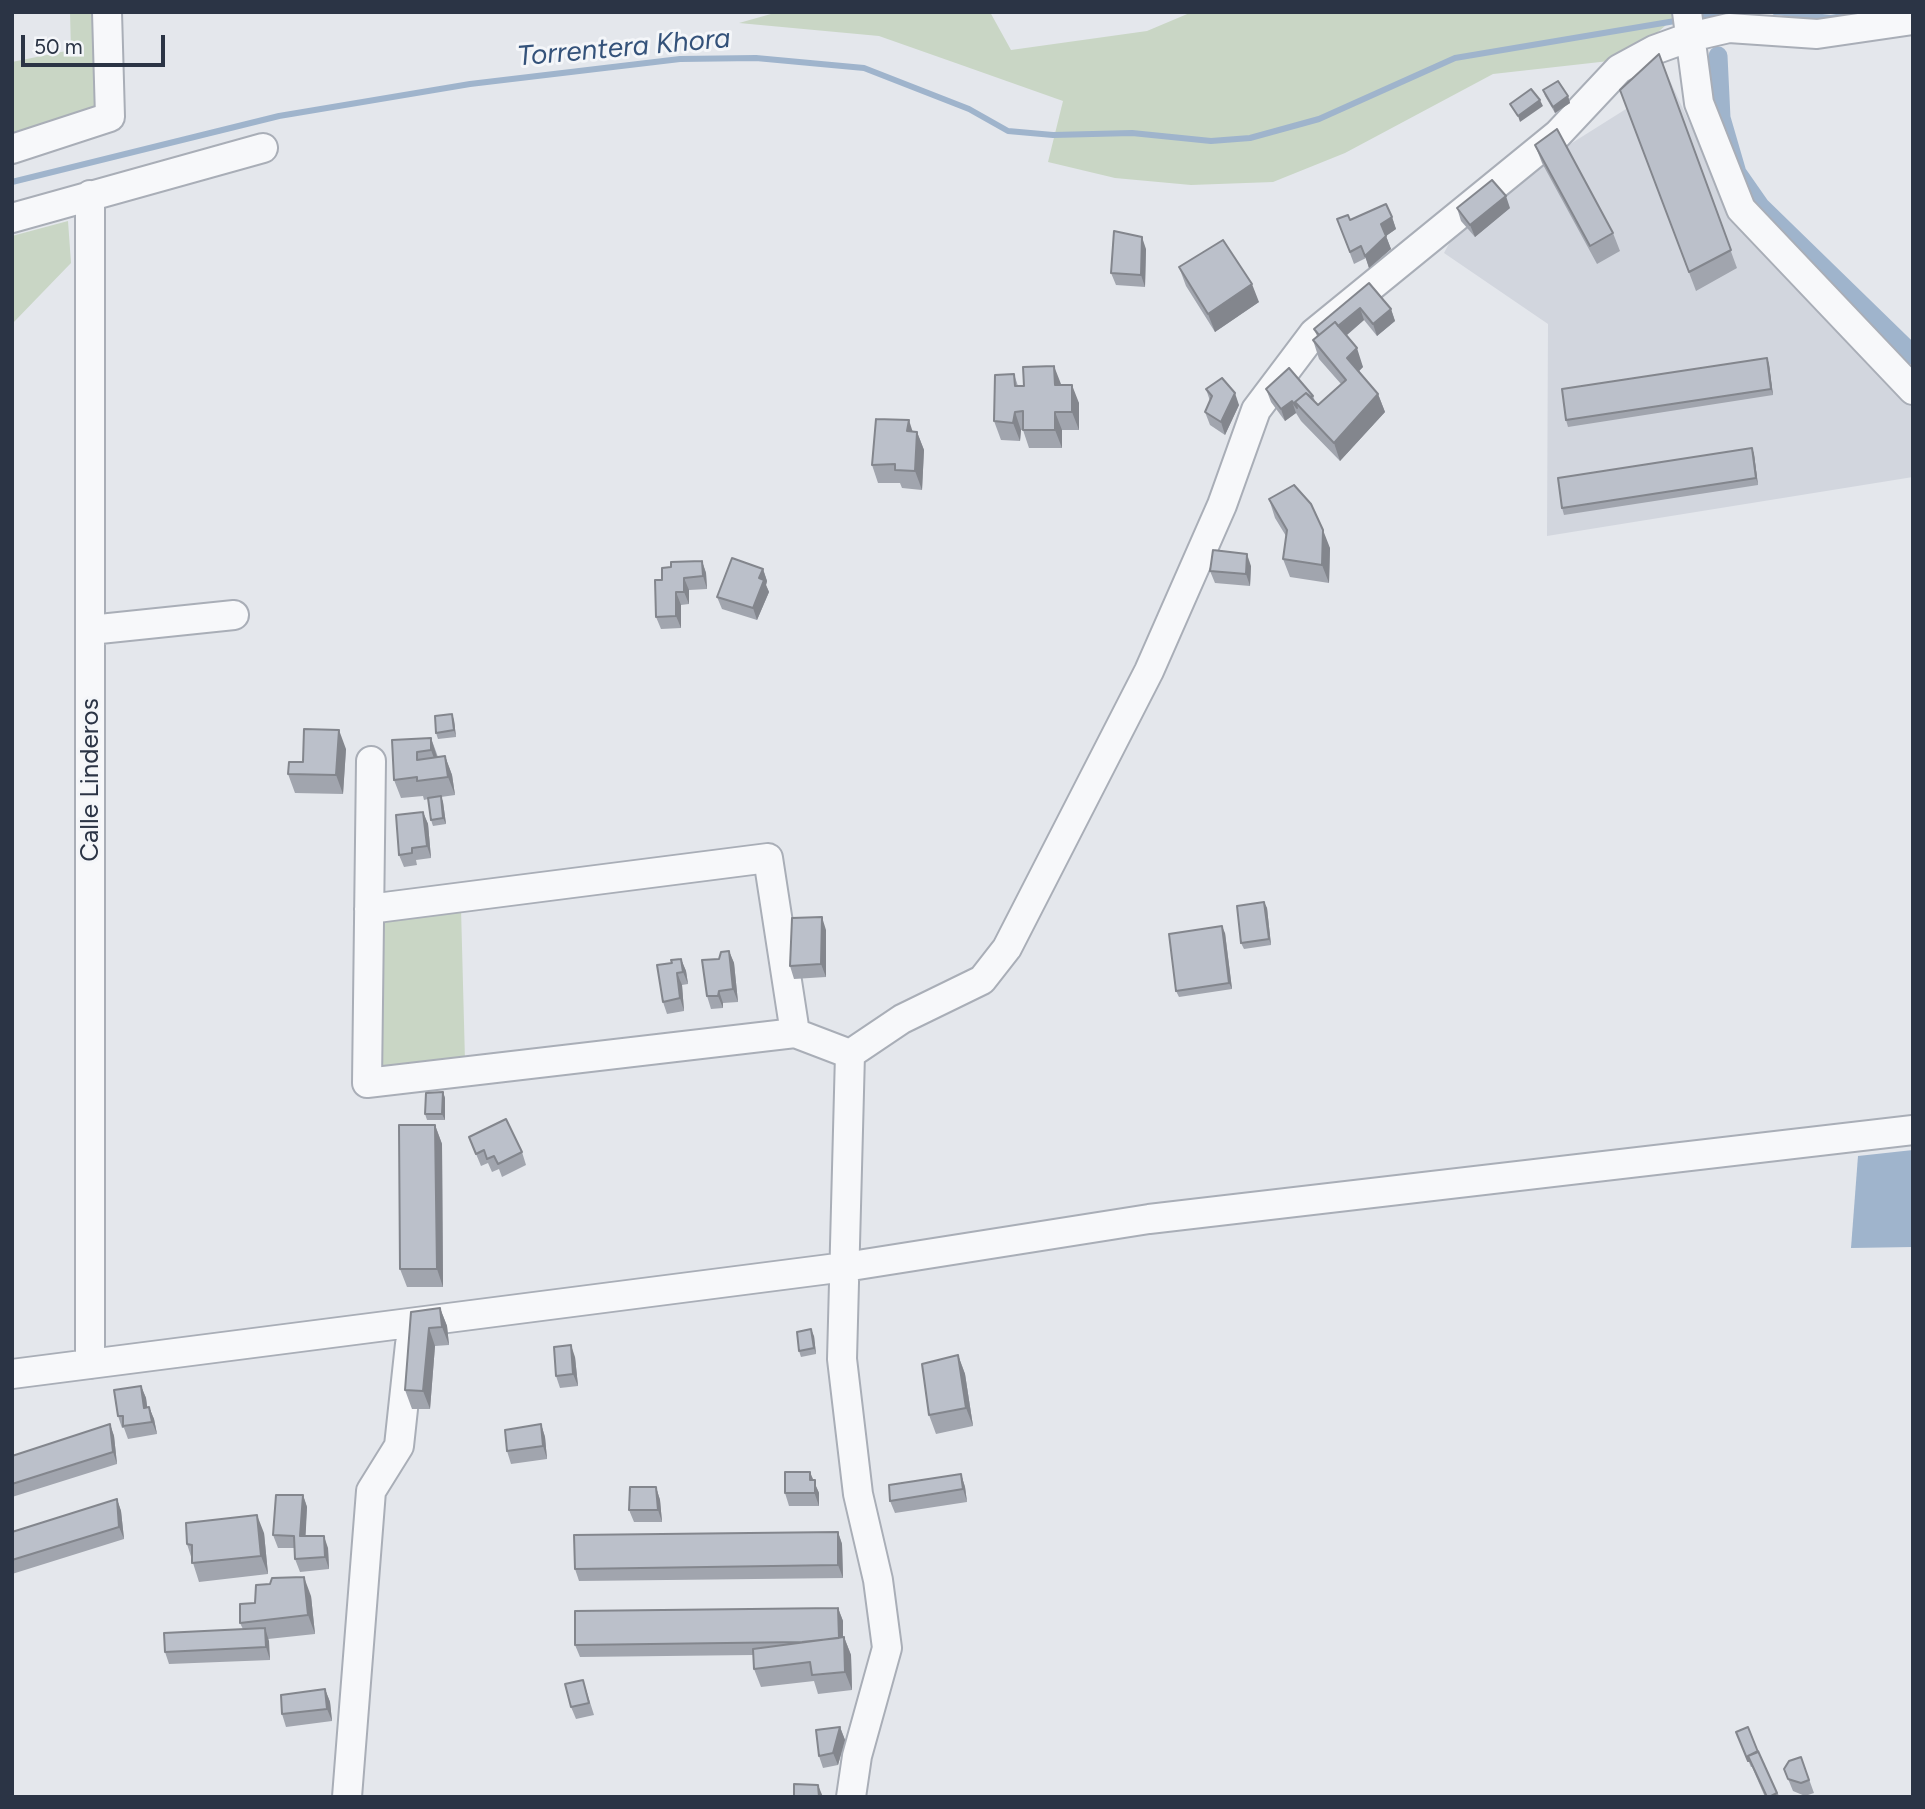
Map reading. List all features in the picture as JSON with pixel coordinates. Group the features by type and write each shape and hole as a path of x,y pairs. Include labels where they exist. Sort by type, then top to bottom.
{"street":[{"path":"12,149 110,117 107,12"},
{"path":"850,1054 902,1019 982,980 1007,948 1149,671 1222,505 1256,410 1314,333 1558,134 1619,69 1692,27 1816,34 1913,20"},
{"path":"1692,27 1699,103 1741,209 1913,390"},
{"path":"12,218 263,148"},
{"name":"Calle Linderos","path":"90,195 90,1364"},
{"path":"90,630 234,615"},
{"path":"371,761 367,1083 795,1033 850,1054"},
{"path":"369,909 768,858 795,1033"},
{"path":"850,1054 842,1359 858,1494 878,1580 887,1648 858,1756 851,1797"},
{"path":"12,1374 845,1267 1149,1219 1913,1130"},
{"path":"347,1797 371,1491 398,1446 412,1324"}],"shaded area":[{"path":"1666,72 1727,204 1913,404 1913,477 1547,536 1548,324 1444,253 1461,221 1564,148 1626,109"}],"green space":[{"path":"70,12 101,12 104,106 12,136 12,62 71,50"},
{"path":"778,12 990,12 1011,50 1147,31 1192,12 1673,12 1673,19 1627,59 1493,74 1345,153 1273,182 1191,185 1115,178 1048,162 1063,101 879,36 739,23"},
{"path":"68,221 71,263 12,324 12,236"},
{"path":"461,908 465,1061 385,1070 377,1064 381,923 392,917"}],"water":[{"path":"1913,1150 1913,1247 1851,1248 1858,1156"}],"building":[{"path":"1659,54 1731,250 1689,272 1620,90"},
{"path":"1558,81 1568,96 1553,107 1543,90"},
{"path":"1531,89 1540,100 1518,116 1510,104"},
{"path":"1557,129 1613,233 1590,246 1535,145"},
{"path":"1492,180 1506,196 1470,225 1457,208"},
{"path":"1386,204 1392,217 1381,224 1386,236 1365,256 1361,246 1350,252 1337,219 1348,215 1350,220"},
{"path":"1114,231 1142,237 1141,275 1111,273"},
{"path":"1223,240 1252,284 1208,314 1179,267"},
{"path":"1369,283 1391,309 1373,324 1360,308 1338,326 1335,322 1319,335 1314,329"},
{"path":"1335,322 1357,348 1347,358 1378,394 1334,443 1295,402 1306,393 1318,405 1346,380 1313,340"},
{"path":"1767,358 1771,389 1566,420 1562,389"},
{"path":"1054,366 1055,385 1072,385 1072,412 1055,412 1055,430 1023,430 1023,411 1015,412 1013,423 994,421 995,375 1014,374 1015,386 1024,386 1023,367"},
{"path":"1289,368 1313,396 1306,393 1295,402 1297,408 1292,401 1281,409 1266,389"},
{"path":"1222,378 1235,393 1221,422 1205,412 1212,396 1206,389"},
{"path":"876,419 909,420 907,431 917,432 915,471 895,470 895,464 872,465"},
{"path":"1752,448 1756,478 1562,508 1558,478"},
{"path":"1294,485 1311,504 1323,530 1322,565 1283,559 1287,530 1269,499"},
{"path":"1213,550 1247,554 1246,574 1210,571"},
{"path":"732,558 763,569 759,578 764,580 753,608 717,597"},
{"path":"702,561 703,576 684,578 684,592 676,592 676,616 656,617 655,580 662,580 662,568 671,567 671,562"},
{"path":"452,714 454,730 436,733 435,716"},
{"path":"304,729 339,730 336,775 288,774 289,762 303,762"},
{"path":"431,738 431,750 417,752 417,760 445,756 448,777 417,781 417,777 394,780 392,740"},
{"path":"441,796 443,818 431,820 428,798"},
{"path":"423,812 427,846 412,848 412,853 399,855 396,815"},
{"path":"1264,902 1269,939 1241,943 1237,906"},
{"path":"822,917 821,964 790,966 792,918"},
{"path":"1222,926 1229,983 1176,991 1169,934"},
{"path":"729,951 733,989 719,991 718,996 707,996 702,960 719,959 721,952"},
{"path":"681,959 683,972 677,973 680,998 663,1002 657,965"},
{"path":"443,1092 442,1114 425,1114 426,1093"},
{"path":"506,1119 522,1152 498,1164 494,1156 487,1159 484,1150 476,1154 469,1137"},
{"path":"399,1125 435,1125 437,1269 400,1269"},
{"path":"440,1308 442,1327 429,1328 423,1391 405,1390 411,1312"},
{"path":"811,1329 814,1348 799,1351 797,1332"},
{"path":"571,1345 573,1374 556,1376 554,1347"},
{"path":"958,1355 966,1408 929,1415 922,1364"},
{"path":"141,1386 144,1408 149,1407 152,1422 123,1426 123,1416 118,1416 114,1390"},
{"path":"110,1424 113,1452 12,1484 12,1456"},
{"path":"541,1424 543,1446 507,1451 505,1430"},
{"path":"785,1472 810,1472 810,1480 815,1480 815,1493 785,1493"},
{"path":"961,1474 963,1489 890,1501 889,1485"},
{"path":"630,1487 656,1487 658,1510 629,1510"},
{"path":"276,1495 303,1495 300,1536 324,1536 325,1557 295,1559 294,1536 273,1535"},
{"path":"117,1499 119,1527 12,1560 12,1532"},
{"path":"257,1515 261,1556 192,1563 192,1545 187,1544 186,1523"},
{"path":"838,1532 838,1565 575,1569 574,1535"},
{"path":"304,1577 308,1615 240,1623 240,1604 255,1603 256,1585 270,1584 272,1578"},
{"path":"838,1608 839,1638 802,1642 575,1645 575,1611"},
{"path":"265,1628 266,1647 165,1652 164,1633"},
{"path":"844,1637 845,1672 812,1675 810,1662 754,1669 753,1649"},
{"path":"583,1680 589,1703 571,1707 565,1684"},
{"path":"325,1689 327,1709 282,1714 281,1695"},
{"path":"840,1727 833,1753 819,1756 816,1730"},
{"path":"1748,1727 1758,1752 1748,1756 1749,1761 1736,1732"},
{"path":"1758,1751 1777,1793 1769,1797 1748,1756"},
{"path":"1801,1757 1809,1780 1801,1783 1788,1779 1784,1769 1789,1761"},
{"path":"794,1784 818,1785 819,1797 794,1797"}],"waterway":[{"name":"Torrentera Khora","path":"1695,17 1721,12"},
{"name":"Torrentera Khora","path":"1775,12 1831,18 1865,12"},
{"name":"Torrentera Khora","path":"12,182 279,116 470,84 680,59 756,58 864,68 969,109 1008,131 1053,135 1132,133 1211,141 1250,138 1319,119 1455,58 1681,20"},
{"path":"1718,56 1721,118 1737,173 1760,206 1913,355"}]}
